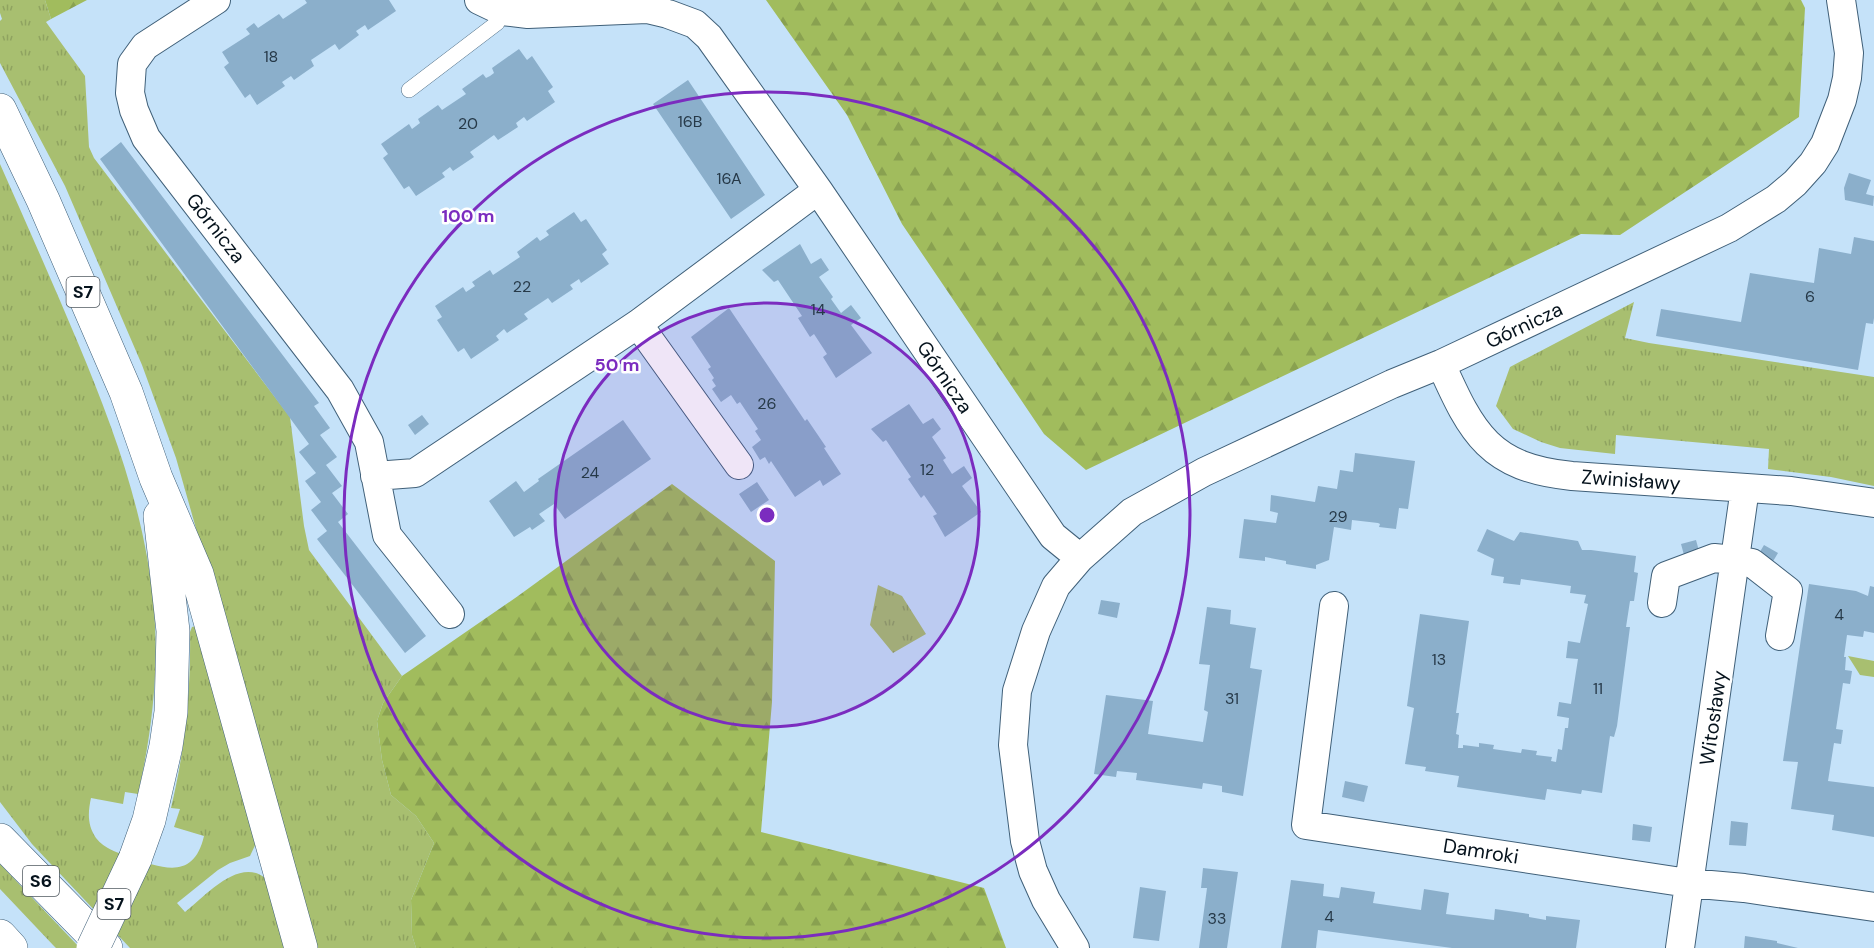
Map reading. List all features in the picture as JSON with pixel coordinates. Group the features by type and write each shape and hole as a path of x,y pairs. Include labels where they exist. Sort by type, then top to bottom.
{"highway":[{"name":"S7","path":"0,110 43,200 126,392 156,478 173,631 171,712 166,746 149,820 135,859 93,948"},
{"path":"156,478 197,574 301,948"},
{"name":"S6","path":"0,840 106,948"},
{"path":"0,936 11,948"}],"street":[{"name":"Górnicza","path":"216,0 145,46 132,64 130,93 134,110 146,138 340,390 369,442 387,535 450,614"},
{"name":"Górnicza","path":"1075,948 1046,900 1033,871 1025,841 1013,745 1017,691 1036,632 1056,586 1080,558 1132,512 1204,472 1392,384 1441,364 1729,228 1776,199 1813,163 1825,144 1842,100 1849,52 1841,0"},
{"name":"Górnicza","path":"490,5 528,14 647,9 695,24 709,37 818,190 1053,536 1080,558"},
{"path":"375,476 415,473 638,324 818,190"},
{"path":"638,324 739,465"},
{"name":"Zwinisławy","path":"1441,364 1458,403 1474,429 1499,453 1528,468 1550,474 1791,491 1874,503"},
{"name":"Witosławy","path":"1680,948 1745,488"},
{"path":"1662,603 1666,576 1714,558 1752,563 1788,591 1780,636"},
{"name":"Damroki","path":"1334,606 1306,825 1689,883 1744,888 1874,907"}],"lane":[{"path":"409,90 496,23 490,5"}],"green space":[{"path":"0,0 45,0 51,19 46,22 85,76 89,147 94,158 290,417 309,550 402,676 383,703 377,721 382,760 391,795 416,816 434,843 411,900 412,935 416,948 315,948 176,458 142,365 65,186 0,63 0,21 2,19"},
{"path":"45,0 87,0 51,19"},
{"path":"766,0 1801,0 1805,8 1799,117 1620,235 1581,234 1086,470 1044,434 902,224 847,115"},
{"path":"0,164 69,321 116,440 136,507 150,574 154,609 155,679 151,725 138,794 125,792 123,804 91,798 89,813 91,828 99,842 107,848 154,865 176,868 185,865 193,860 199,850 204,836 174,827 180,809 171,808 186,720 190,632 192,627 196,626 257,841 250,856 218,870 177,903 185,912 223,881 244,872 255,873 265,878 288,948 130,948 32,844 0,802"},
{"path":"1634,302 1625,338 1874,377 1874,486 1831,477 1768,469 1769,449 1616,435 1615,454 1560,448 1513,429 1496,406 1510,367"},
{"path":"672,484 775,561 772,702 761,832 984,888 1006,948 416,948 412,935 411,900 434,843 416,816 391,795 382,760 377,721 383,703 402,676 518,596"},
{"path":"878,585 902,596 926,634 893,653 870,625"},
{"path":"1848,656 1874,661 1874,677 1860,675"},
{"path":"0,864 80,948 56,948 53,945 0,889"}],"building":[{"path":"305,0 389,0 396,11 368,30 365,25 356,31 359,35 339,50 335,44 311,60 314,66 294,80 291,76 282,82 285,86 257,105 250,94 245,98 224,67 229,63 222,52 250,34 246,29 254,23 258,28 279,14 283,19 307,3"},
{"path":"519,49 527,60 532,56 553,87 548,91 555,102 527,121 524,117 516,123 518,127 498,140 494,135 470,152 474,157 453,171 450,167 442,173 445,177 416,196 409,186 404,189 383,158 388,154 381,144 409,124 412,129 420,123 418,119 438,105 442,110 466,94 462,89 483,74 486,78 490,76 494,73 492,68"},
{"path":"688,80 765,195 731,219 653,104"},
{"path":"121,142 319,403 314,406 330,428 320,435 337,457 326,465 342,486 332,493 348,514 338,522 426,636 405,653 317,539 327,531 311,510 321,502 305,481 316,473 299,452 309,444 100,159"},
{"path":"1849,173 1871,180 1866,194 1874,196 1873,206 1845,200 1844,188"},
{"path":"574,212 581,222 586,219 607,250 602,254 609,264 581,283 579,279 570,285 573,289 552,303 548,298 524,314 528,319 507,333 504,329 496,336 499,340 471,359 464,348 458,352 437,320 442,317 435,306 463,287 466,292 475,286 472,282 490,270 493,275 520,257 517,252 537,237 540,241 549,235 546,231"},
{"path":"1854,237 1874,241 1874,318 1873,324 1866,323 1858,370 1656,336 1661,309 1741,322 1750,273 1814,283 1819,248 1851,254"},
{"path":"800,244 811,264 821,258 829,270 819,277 841,313 851,305 861,318 851,325 872,353 836,378 823,357 827,354 814,334 810,337 798,318 802,316 778,280 774,282 762,270"},
{"path":"729,308 805,421 807,419 826,447 824,448 841,474 823,486 820,480 795,497 771,461 769,464 765,457 760,460 752,447 761,440 755,431 758,429 740,402 737,404 731,395 721,402 712,389 716,386 708,369 711,367 691,337"},
{"path":"909,404 923,424 933,418 941,429 932,437 946,458 943,460 952,474 964,466 972,478 962,486 981,512 945,537 933,516 937,514 924,495 921,498 908,479 911,477 886,440 883,442 871,429"},
{"path":"422,415 429,424 415,435 408,425"},
{"path":"623,420 651,459 565,519 554,504 539,514 545,521 532,530 530,527 514,537 489,501 516,481 524,492 539,481 538,479"},
{"path":"1355,453 1415,461 1408,509 1399,508 1396,529 1379,527 1378,523 1352,520 1351,530 1334,527 1329,560 1316,565 1316,569 1286,564 1286,561 1265,557 1265,561 1239,558 1244,519 1276,523 1278,513 1270,511 1271,495 1315,502 1318,486 1337,489 1340,470 1353,472"},
{"path":"757,482 769,500 751,512 739,494"},
{"path":"1487,529 1514,541 1520,532 1578,541 1582,550 1636,556 1634,572 1638,573 1634,601 1630,601 1626,627 1630,627 1617,726 1614,737 1610,736 1602,793 1582,790 1581,794 1547,789 1545,800 1457,787 1459,776 1425,771 1426,767 1405,764 1414,708 1407,706 1420,614 1469,621 1456,713 1459,713 1456,734 1459,735 1458,748 1463,748 1463,745 1479,747 1479,743 1494,745 1493,749 1521,753 1522,749 1537,751 1536,755 1552,757 1551,761 1556,762 1558,749 1562,750 1569,718 1557,716 1559,702 1571,704 1578,659 1566,658 1568,641 1580,643 1588,604 1584,603 1586,595 1570,593 1571,586 1521,579 1520,585 1503,583 1504,577 1491,575 1494,559 1477,551"},
{"path":"1696,540 1699,551 1684,555 1681,544"},
{"path":"1764,545 1778,553 1772,563 1758,555"},
{"path":"1809,584 1856,591 1868,596 1870,586 1874,587 1874,633 1864,631 1863,637 1847,635 1845,670 1852,671 1850,684 1843,683 1836,729 1843,730 1841,744 1834,743 1828,781 1874,787 1874,837 1832,830 1834,815 1791,809 1798,762 1783,761"},
{"path":"1101,600 1120,603 1117,618 1098,614"},
{"path":"1207,607 1231,610 1230,624 1256,628 1250,668 1262,670 1243,796 1222,792 1222,786 1203,783 1202,789 1136,780 1137,773 1117,771 1116,777 1094,774 1106,695 1153,701 1148,734 1203,742 1208,712 1204,710 1210,665 1199,664"},
{"path":"1345,781 1368,786 1364,802 1342,797"},
{"path":"1731,821 1748,823 1746,846 1729,845"},
{"path":"1633,824 1652,827 1650,842 1632,840"},
{"path":"1203,868 1238,872 1227,948 1199,948 1207,888 1201,888"},
{"path":"1291,880 1324,884 1323,896 1339,898 1341,887 1375,892 1373,903 1421,910 1424,889 1449,893 1446,914 1494,920 1495,909 1529,914 1529,917 1546,920 1546,916 1580,920 1576,948 1452,948 1318,930 1316,948 1281,948"},
{"path":"1140,887 1166,891 1159,941 1133,938"},
{"path":"1745,936 1777,941 1777,943 1798,948 1744,948"}]}
